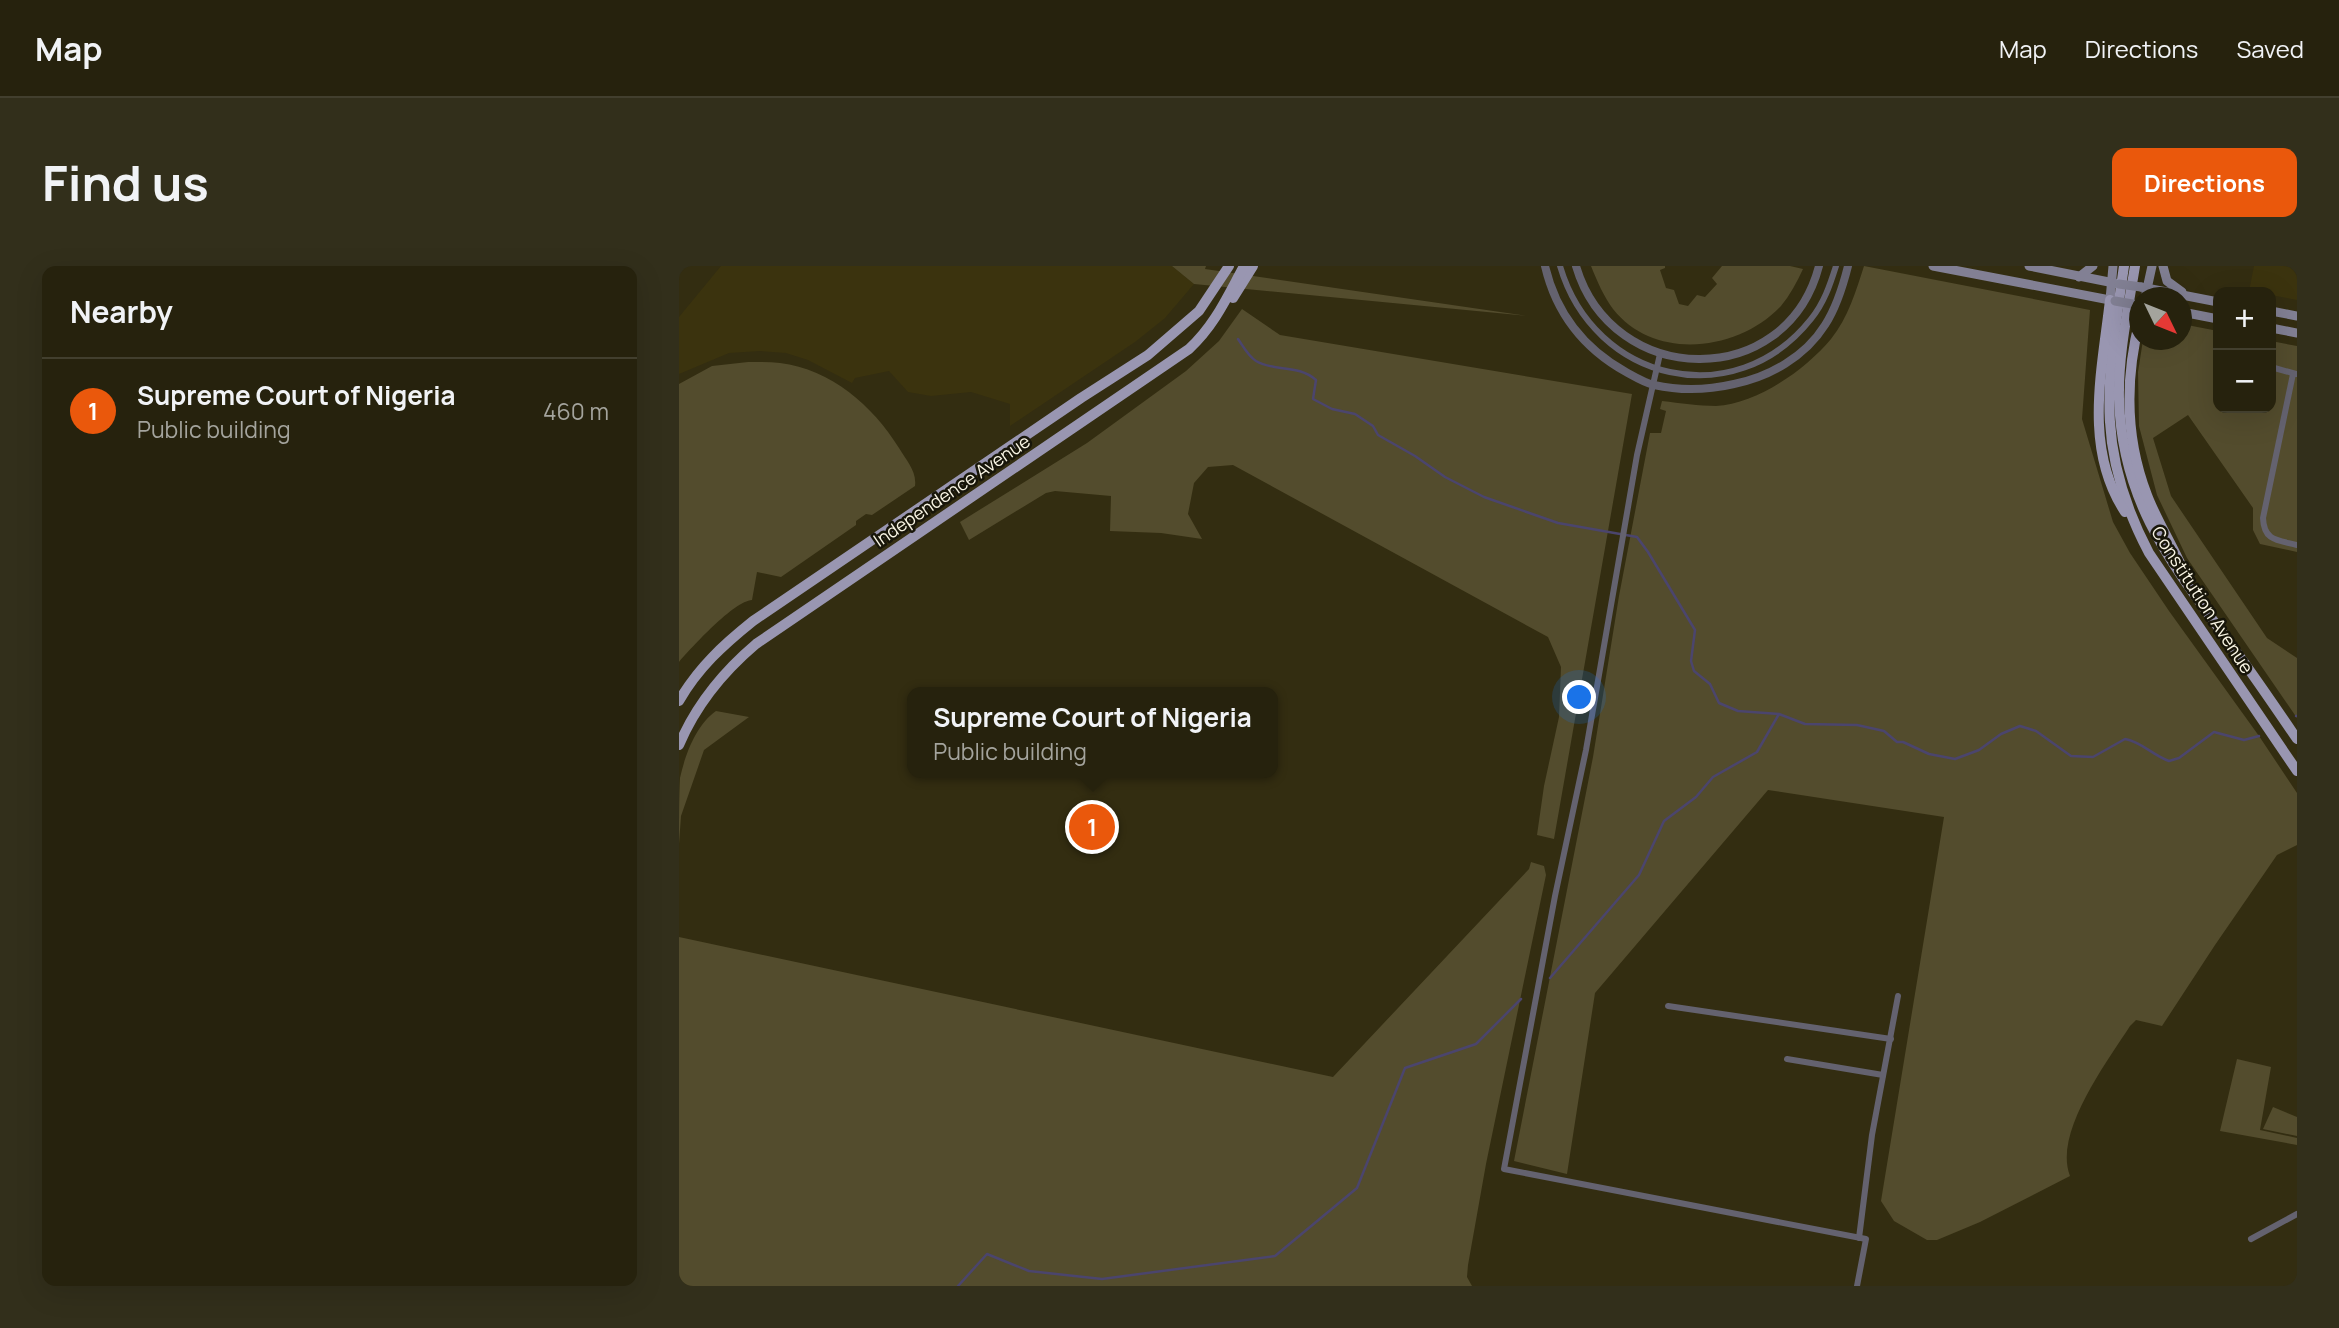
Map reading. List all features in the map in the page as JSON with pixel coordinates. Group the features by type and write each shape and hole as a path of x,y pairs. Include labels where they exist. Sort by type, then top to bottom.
{"main road":[{"path":"1199,310 1222,266"},
{"name":"Independence Avenue","path":"679,702 699,669 722,645 753,621 1148,355 1199,310 1229,266"},
{"name":"Independence Avenue","path":"679,745 707,696 733,664 756,644 1158,372 1201,338 1219,315 1244,266"},
{"path":"1219,315 1242,286 1253,266"},
{"path":"1933,266 2112,301 2129,298"},
{"path":"2029,266 2116,283 2129,290"},
{"path":"2078,277 2093,266"},
{"path":"2113,266 2116,283 2099,375 2101,440 2110,484 2135,527"},
{"name":"Constitution Avenue","path":"2125,266 2110,365 2108,417 2113,458 2135,527 2149,552 2297,771"},
{"name":"Constitution Avenue","path":"2135,266 2119,396 2123,447 2133,485 2143,512 2163,550 2297,739"},
{"path":"2145,287 2153,266"},
{"path":"2164,266 2167,281 2175,287"},
{"path":"2192,296 2213,301"},
{"path":"2276,312 2297,316"},
{"path":"2192,314 2213,318"},
{"path":"2276,329 2297,333"},
{"path":"2134,350 2128,407 2135,457 2147,496 2183,567 2192,592"}],"street":[{"path":"1545,266 1554,298 1572,328 1606,361 1652,385 1694,390 1720,387 1765,375 1797,355 1824,327 1834,309 1848,266"},
{"path":"1560,266 1572,299 1590,326 1615,348 1656,370 1693,375 1738,368 1773,353 1787,343 1812,318 1822,302 1836,266"},
{"path":"1576,266 1590,299 1622,335 1660,354 1696,360 1735,354 1758,345 1777,333 1808,298 1819,266"},
{"path":"1660,354 1634,471 1579,788 1504,1169 1866,1239 1857,1286"},
{"path":"2276,368 2295,374 2263,517 2263,530 2269,537 2297,545"},
{"path":"1859,1238 1872,1135 1898,996"},
{"path":"1668,1006 1891,1038"},
{"path":"1787,1059 1883,1075"},
{"path":"2251,1239 2297,1214"}],"shaded area":[{"path":"721,266 1172,266 1194,284 1165,318 1135,342 1010,426 1010,404 971,392 931,396 908,392 889,371 855,378 852,383 808,360 786,353 729,353 679,374 679,317"},
{"path":"1172,266 1206,266 1205,269 1528,316 1194,284"},
{"path":"1591,266 1665,266 1660,270 1666,288 1674,290 1679,304 1688,306 1697,295 1705,297 1717,284 1712,278 1722,266 1790,266 1803,269 1781,306 1763,321 1743,333 1720,341 1697,344 1674,343 1651,337 1631,326 1613,309"},
{"path":"1864,266 2090,310 2082,419 2113,522 2130,553 2169,611 2297,793 2297,845 2277,855 2162,1026 2136,1020 2096,1078 2075,1119 2069,1139 2067,1159 2070,1176 1980,1222 1937,1240 1927,1240 1894,1221 1881,1201 1944,817 1768,790 1595,993 1567,1174 1514,1161 1593,757 1619,596 1650,433 1661,433 1666,411 1660,409 1662,401 1710,406 1732,404 1764,392 1794,373 1820,351 1837,331 1851,304"},
{"path":"2254,266 2297,266 2297,300 2276,296 2276,287 2250,287"},
{"path":"1242,309 1280,335 1632,394 1554,839 1537,835 1559,717 1561,667 1548,637 1233,465 1208,467 1194,483 1188,514 1202,539 1161,533 1110,531 1111,496 1055,491 1046,493 969,540 960,522 1087,443 1186,371 1219,341"},
{"path":"2192,326 2213,330 2213,413 2276,413 2276,342 2297,346 2297,552 2260,544 2253,530 2253,508 2188,415 2153,438 2171,496 2267,638 2297,658 2297,718 2187,558 2157,495 2139,426 2138,372 2141,350 2192,350"},
{"path":"748,362 780,363 799,367 833,381 849,392 889,433 910,466 915,486 872,515 866,514 856,521 856,525 781,577 757,572 752,600 744,602 724,616 679,662 679,384 712,366"},
{"path":"716,711 749,717 704,750 681,816 679,844 682,769 697,732"},
{"path":"1531,862 1544,866 1546,875 1486,1164 1468,1265 1467,1277 1472,1286 679,1286 679,937 1333,1077 1529,869"},
{"path":"2237,1059 2271,1067 2260,1130 2297,1138 2297,1145 2220,1131"},
{"path":"2273,1107 2297,1117 2297,1136 2263,1129"}],"waterway":[{"path":"1238,339 1256,361 1302,372 1316,380 1313,399 1332,409 1355,414 1373,426 1378,435 1445,477 1484,497 1558,523 1637,537 1695,630 1691,661 1694,671 1710,684 1719,703 1738,711 1779,714 1805,724 1857,725 1884,731 1897,742 1903,742 1929,754 1955,759 1979,750 2001,734 2020,726 2036,731 2071,756 2093,757 2125,739 2169,761 2179,758 2214,732 2244,740 2259,736"},
{"path":"1550,978 1639,875 1664,821 1696,797 1713,777 1757,752 1779,714"},
{"path":"958,1286 987,1254 1029,1271 1102,1279 1275,1256 1357,1188 1405,1068 1476,1044 1521,999"}],"place":[{"name":"Supreme Court of Nigeria","path":"1092,827"}]}
